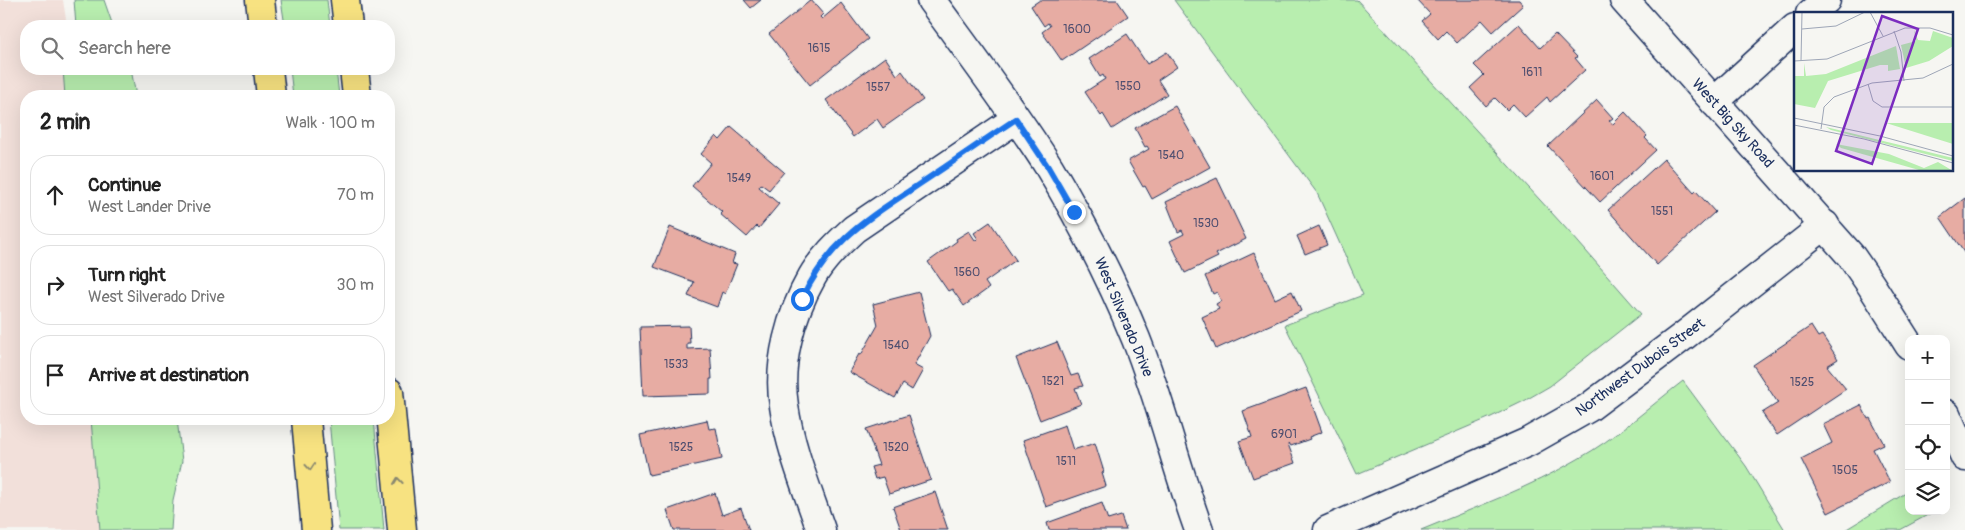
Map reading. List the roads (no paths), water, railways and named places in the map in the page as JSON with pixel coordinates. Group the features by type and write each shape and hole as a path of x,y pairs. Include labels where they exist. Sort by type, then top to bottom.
{"main road":[{"path":"260,0 262,20"},
{"path":"345,0 347,20"},
{"path":"269,75 270,90"},
{"path":"355,75 356,90"},
{"path":"307,425 316,530"},
{"path":"392,425 402,530"}],"street":[{"name":"West Silverado Drive","path":"931,0 1048,167 1099,258 1132,331 1155,390 1187,497 1199,530"},
{"name":"West Big Sky Road","path":"1624,0 1851,256 1872,285 1905,339"},
{"path":"1812,12 1826,0"},
{"path":"1714,102 1794,29"},
{"path":"821,530 789,433 783,404 782,377 792,326 812,277 838,244 854,229 1016,119"},
{"name":"Northwest Dubois Street","path":"1328,530 1528,442 1588,408 1685,335 1824,225"},
{"path":"1950,423 1965,457"}]}
